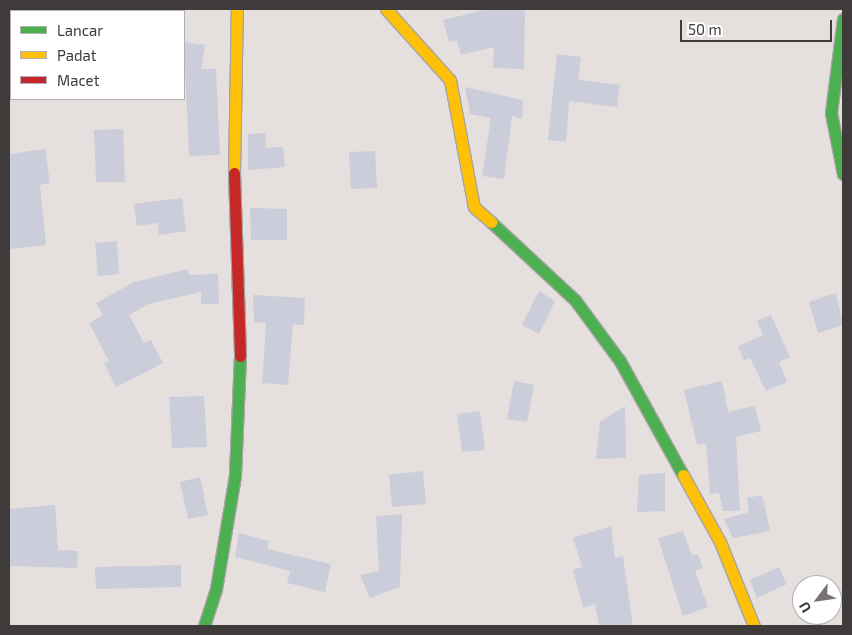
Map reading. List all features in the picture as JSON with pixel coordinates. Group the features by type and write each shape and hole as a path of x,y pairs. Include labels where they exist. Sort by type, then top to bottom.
{"street":[{"path":"204,626 216,589 235,475 241,333 234,164 237,9"},
{"path":"386,9 450,80 474,207 575,300 620,361 720,542 754,626"},
{"path":"843,19 831,113 843,174"}],"building":[{"path":"488,9 525,9 524,69 493,68 494,47 461,55 457,40 449,42 443,20"},
{"path":"185,42 205,45 201,69 216,69 220,155 189,156"},
{"path":"557,54 581,57 578,80 620,85 617,107 569,101 566,142 548,140"},
{"path":"465,87 523,100 522,119 512,116 504,179 482,176 491,118 470,114"},
{"path":"123,129 125,182 96,182 94,130"},
{"path":"265,133 266,148 283,147 285,167 248,170 248,134"},
{"path":"45,149 50,183 40,185 46,245 10,249 9,154"},
{"path":"375,151 377,188 351,189 349,152"},
{"path":"182,198 186,231 159,235 158,223 137,226 134,204"},
{"path":"250,208 287,209 287,240 251,240"},
{"path":"117,241 119,274 98,276 95,243"},
{"path":"188,269 189,275 218,274 219,304 201,304 201,292 148,304 129,315 144,343 151,340 163,363 116,387 104,363 109,361 89,323 103,315 96,303 134,282"},
{"path":"539,291 555,301 539,334 522,325"},
{"path":"836,293 843,325 818,333 809,302"},
{"path":"253,295 305,298 304,325 293,324 288,385 262,383 266,323 254,322"},
{"path":"771,315 790,357 779,362 787,382 766,391 750,358 744,361 738,346 763,335 757,321"},
{"path":"514,381 534,385 527,422 507,419"},
{"path":"722,381 728,412 755,406 761,431 736,437 740,511 723,511 719,493 710,494 706,443 697,445 684,390"},
{"path":"204,396 207,447 172,448 169,397"},
{"path":"625,406 626,458 596,459 600,422"},
{"path":"480,411 485,450 462,452 457,414"},
{"path":"423,471 426,504 392,507 389,475"},
{"path":"665,473 665,511 637,512 639,475"},
{"path":"200,477 208,515 188,519 180,482"},
{"path":"762,495 770,531 733,538 724,519 749,512 747,498"},
{"path":"55,505 58,550 78,551 77,568 9,566 9,509"},
{"path":"402,514 400,587 370,598 360,575 379,571 376,516"},
{"path":"611,526 615,558 623,556 633,626 599,626 595,604 583,608 573,570 582,567 573,538"},
{"path":"683,531 692,555 698,554 703,568 695,571 708,607 683,616 658,538"},
{"path":"239,533 269,541 267,549 331,564 325,592 287,583 290,571 235,557"},
{"path":"181,565 181,587 96,589 95,567"},
{"path":"779,567 787,584 757,598 750,580"}],"traffic: fast":[{"path":"843,19 831,113 843,174"},
{"path":"491,222 575,300 620,361 683,475"},
{"path":"204,626 216,589 235,475 240,356"}],"traffic: slow":[{"path":"234,173 237,9"},
{"path":"386,9 450,80 474,207 491,222"},
{"path":"683,475 720,542 754,626"}],"traffic: jam":[{"path":"234,173 240,356"}]}
